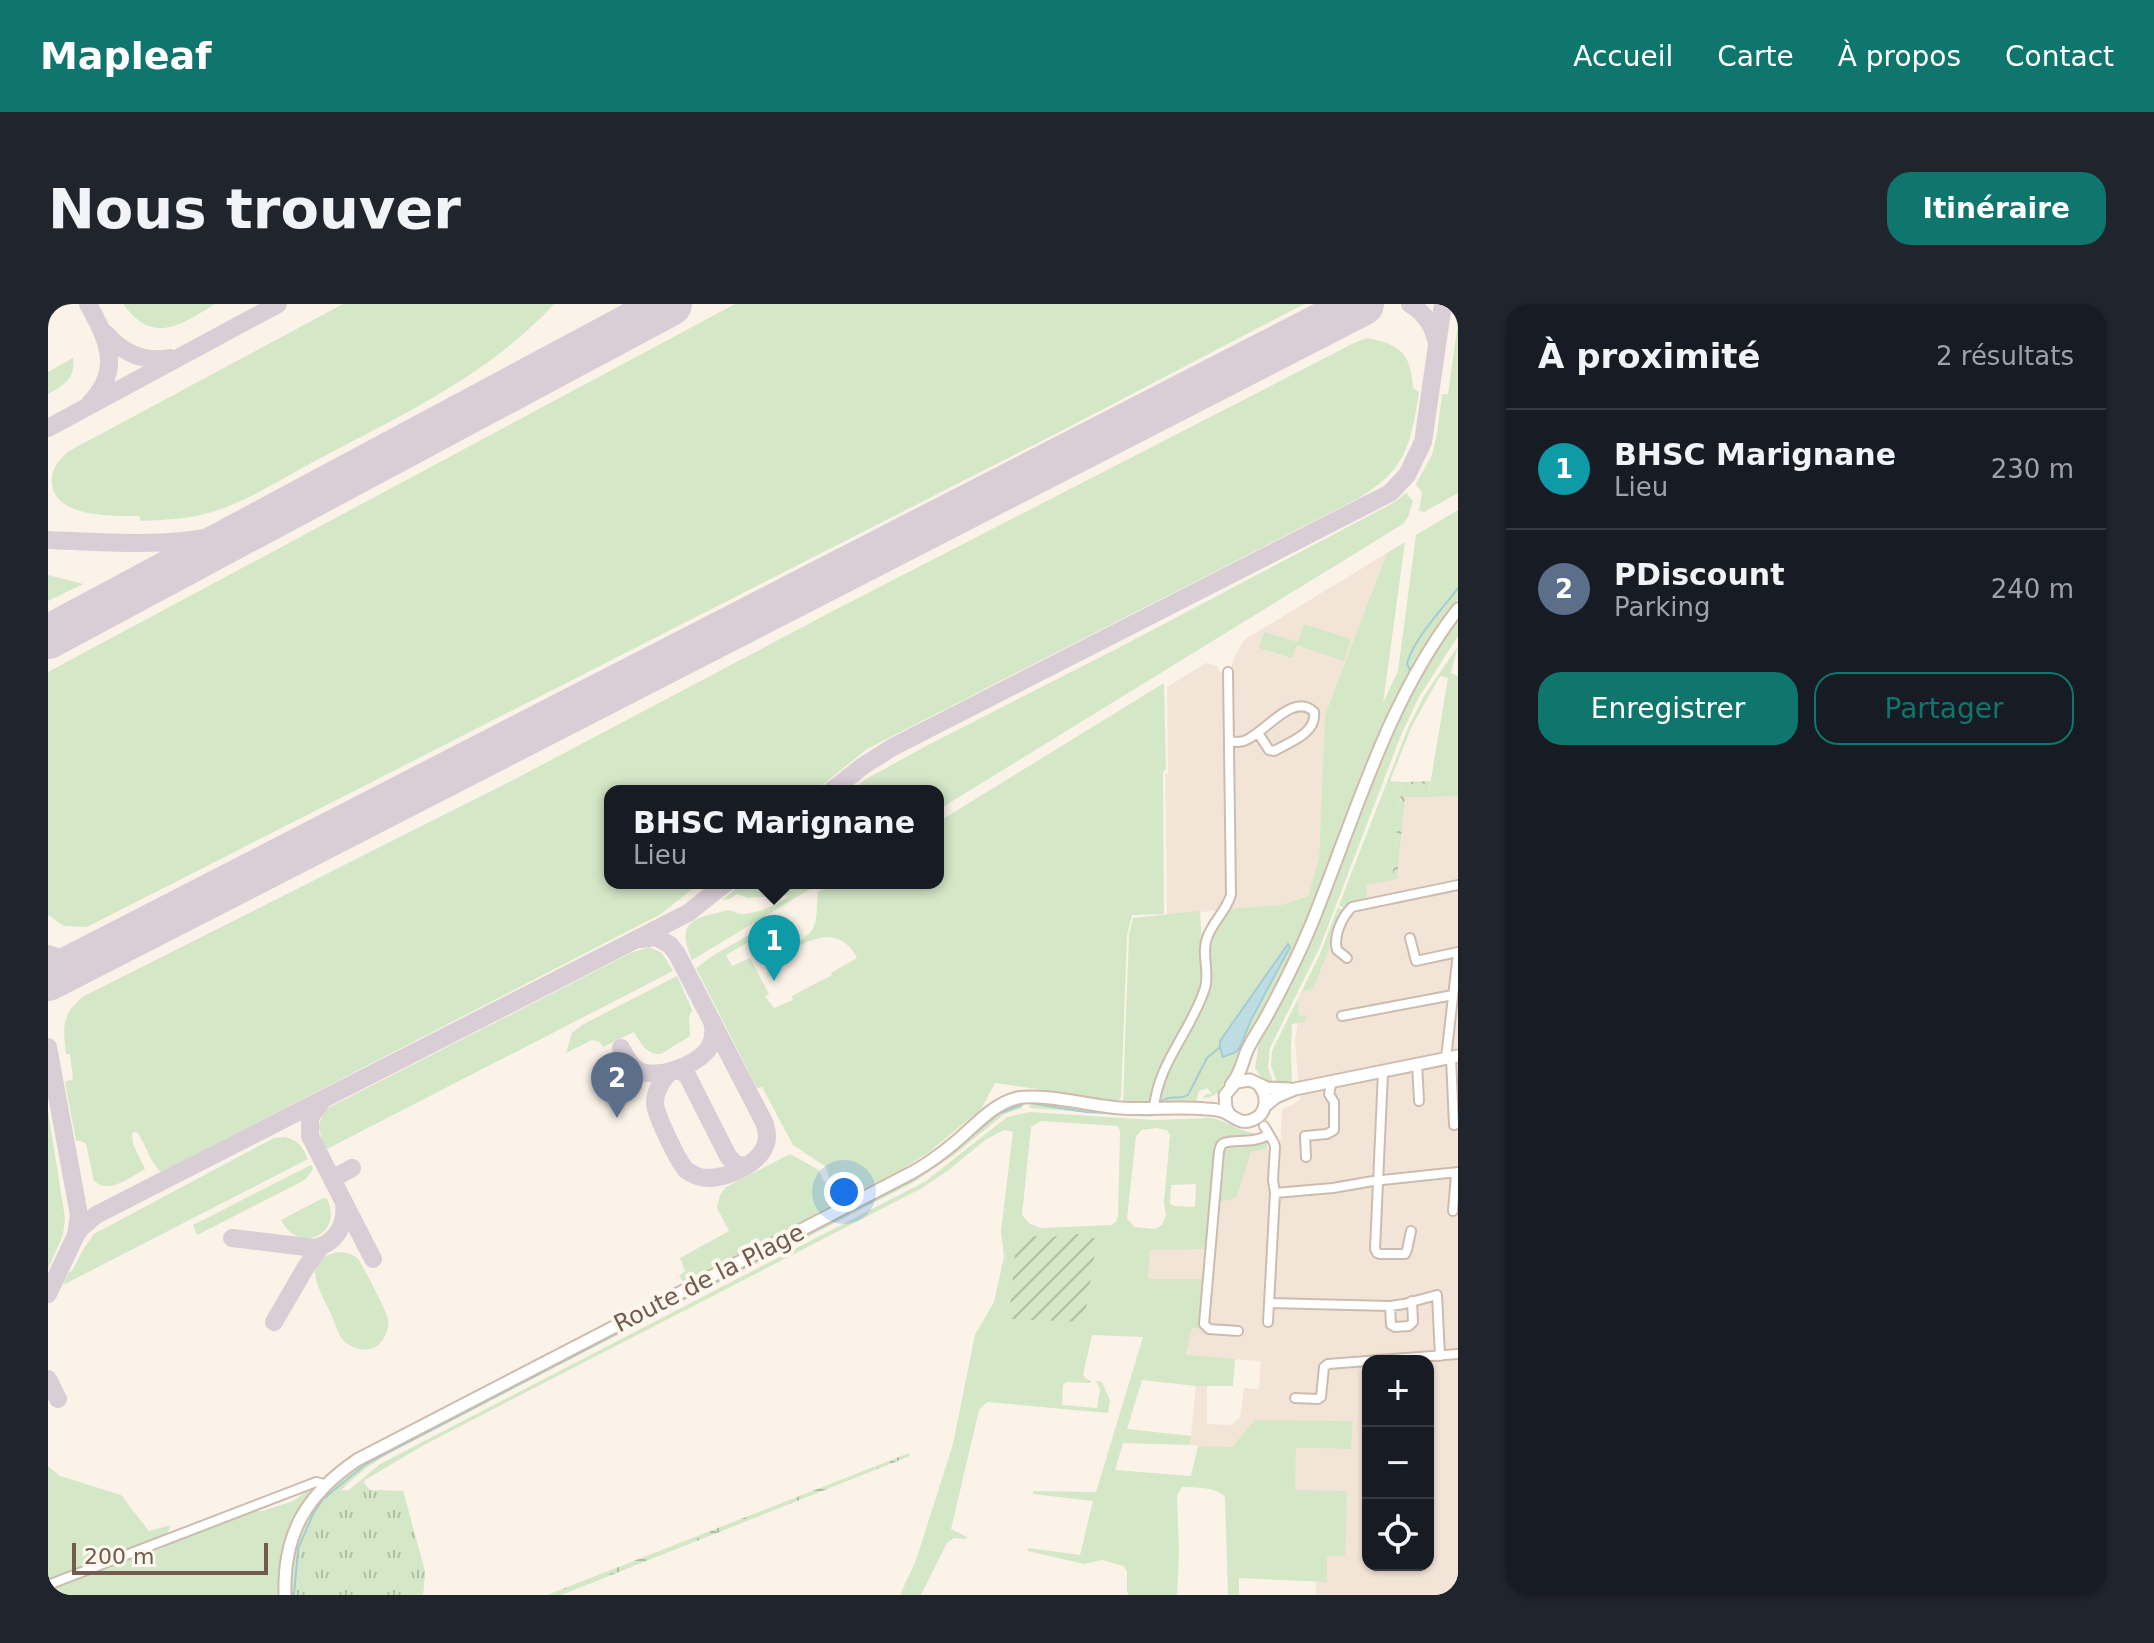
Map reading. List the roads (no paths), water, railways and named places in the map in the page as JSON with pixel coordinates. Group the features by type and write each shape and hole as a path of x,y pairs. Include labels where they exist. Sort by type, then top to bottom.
{"street":[{"path":"1262,1120 1240,1121 1229,1114 1226,1108 1228,1090 1305,940 1399,704 1428,652 1458,609"},
{"path":"1154,1109 1158,1084 1206,986 1207,938 1231,895 1228,672"},
{"path":"1229,741 1246,741 1297,705 1304,705 1314,712 1315,720 1310,729 1274,751 1269,750 1258,733"},
{"path":"1347,958 1337,950 1335,943 1345,915 1352,907 1458,885"},
{"path":"1410,938 1416,961 1458,952 1451,1057 1454,1125 1458,1124"},
{"path":"1342,1016 1454,1001"},
{"path":"1238,1331 1209,1329 1204,1324 1219,1151 1226,1142 1258,1141 1262,1120 1265,1094 1250,1068 1256,1035"},
{"path":"1262,1120 1276,1097 1295,1089 1451,1057"},
{"path":"1417,1063 1419,1101"},
{"path":"1383,1072 1377,1253 1405,1254 1411,1231"},
{"path":"1228,1090 1240,1080 1267,1088 1295,1089"},
{"path":"1306,1157 1305,1136 1327,1134 1334,1130 1334,1102 1329,1094 1332,1081"},
{"name":"Route de la Plage","path":"1191,1108 1213,1101 1228,1090"},
{"name":"Route de la Plage","path":"285,1595 289,1546 306,1510 324,1484 357,1460 913,1172 1005,1102 1038,1097 1099,1106 1191,1108 1229,1114"},
{"path":"1262,1120 1274,1143 1275,1193 1268,1322"},
{"path":"1275,1193 1457,1173 1453,1211"},
{"path":"1269,1303 1390,1306 1437,1295 1440,1356"},
{"path":"1390,1306 1391,1325 1409,1326 1413,1322 1412,1301"},
{"path":"1295,1398 1321,1397 1324,1367 1328,1364 1458,1354"},
{"name":"Route de la Plage","path":"48,1585 316,1482 324,1484"}],"water":[{"path":"1288,944 1290,947 1240,1047 1223,1057 1220,1041"}],"waterway":[{"path":"1410,670 1407,662 1418,641 1458,588"},
{"path":"1162,1101 1188,1095 1207,1058 1220,1047"},
{"path":"1035,1104 1086,1112 1151,1115"},
{"path":"294,1595 298,1549 313,1514 323,1499 366,1464 916,1178 998,1114 1022,1105"}],"place":[{"name":"BHSC Marignane","path":"774,981"},
{"name":"PDiscount","path":"617,1118"}]}
